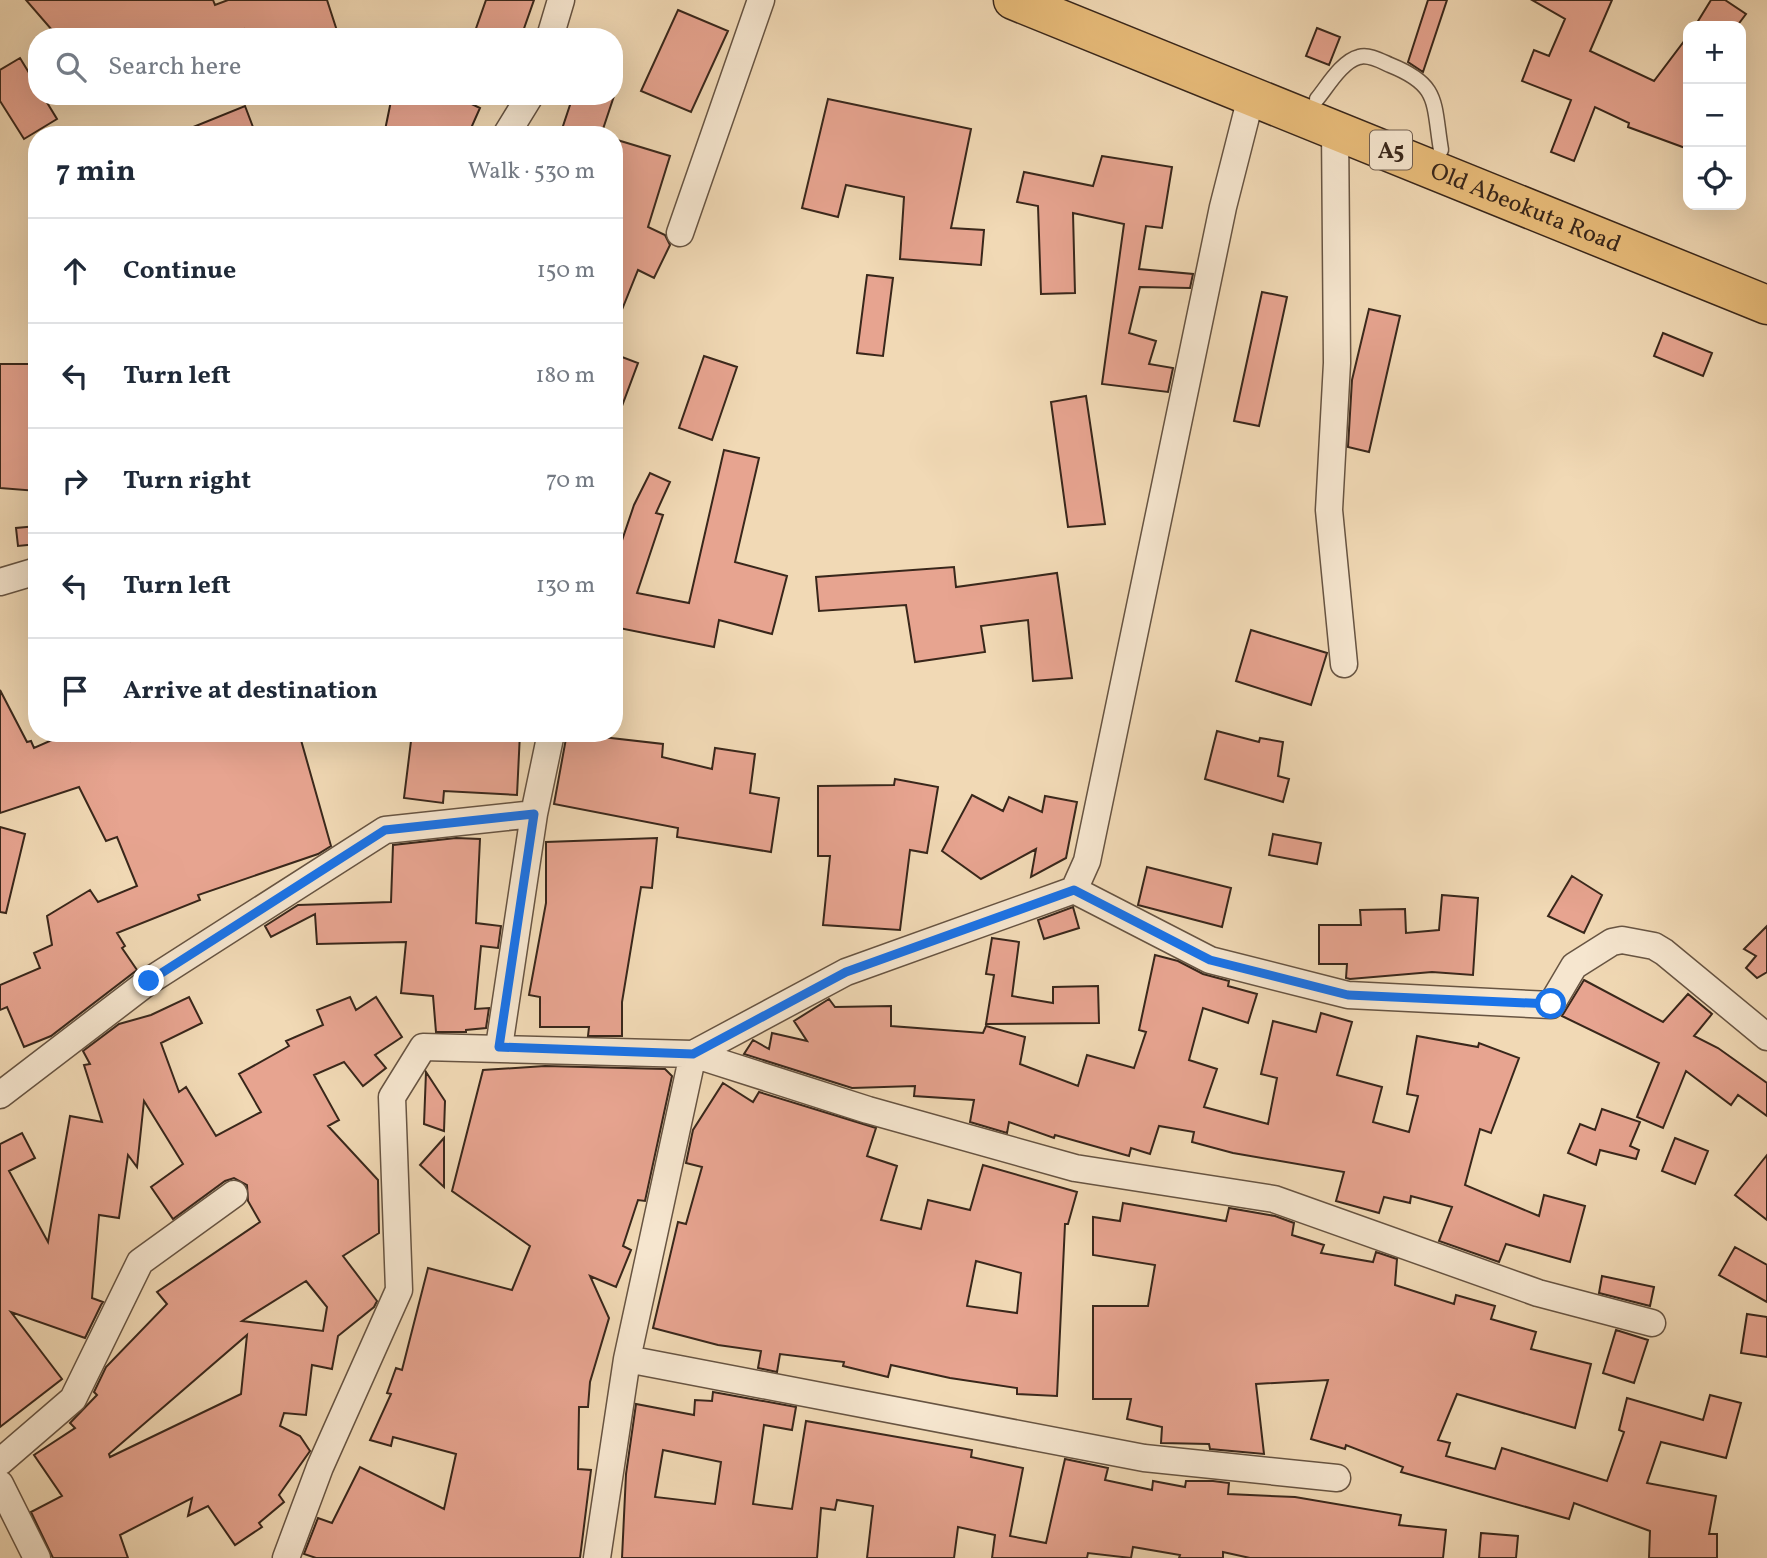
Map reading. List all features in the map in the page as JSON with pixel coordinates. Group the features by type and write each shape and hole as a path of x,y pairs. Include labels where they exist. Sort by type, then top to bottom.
{"highway":[{"name":"Old Abeokuta Road","path":"1013,0 1251,97 1326,113 1441,150 1767,277"},
{"name":"Old Abeokuta Road","path":"1079,0 1326,113 1767,305"}],"street":[{"path":"553,28 561,0"},
{"path":"680,233 761,0"},
{"path":"597,1558 627,1359 693,1054 846,972 1074,890 1087,860 1223,207 1251,97"},
{"path":"512,126 524,105"},
{"path":"1326,113 1337,363 1329,510 1344,664"},
{"path":"0,582 28,574"},
{"path":"499,1047 534,814 549,742"},
{"path":"0,1095 149,981 385,830 534,814"},
{"path":"1074,890 1210,960 1348,995 1551,1004 1574,966 1612,942 1622,940 1654,946 1767,1037"},
{"path":"286,1558 320,1468 399,1290 392,1097 423,1046 693,1054 868,1110 1075,1168 1274,1199 1538,1293 1652,1323"},
{"path":"0,1462 73,1399 140,1262 234,1194"},
{"path":"627,1359 1144,1458 1337,1478"},
{"path":"0,1484 37,1558"}],"lane":[{"path":"1326,113 1348,63 1359,57 1373,58 1418,76 1433,99 1441,150"}],"building":[{"path":"26,0 213,0 215,5 228,0 327,0 336,28 50,28"},
{"path":"486,0 534,0 524,28 476,28"},
{"path":"1428,0 1447,0 1423,72 1408,62"},
{"path":"1532,0 1612,0 1590,51 1654,81 1683,43 1683,147 1628,127 1629,123 1595,107 1574,161 1551,152 1571,100 1522,81 1534,50 1549,56 1565,19"},
{"path":"1711,0 1725,0 1746,14 1741,21 1698,21"},
{"path":"678,10 728,31 691,112 641,91"},
{"path":"1317,28 1340,37 1329,65 1306,56"},
{"path":"20,58 28,71 28,105 48,105 57,119 45,126 28,126 28,137 24,139 0,101 0,70"},
{"path":"828,99 971,129 951,228 984,230 981,265 900,259 904,197 846,185 838,217 802,208"},
{"path":"390,105 474,105 480,108 472,126 386,126"},
{"path":"570,105 611,105 604,126 563,126"},
{"path":"245,106 253,126 196,126"},
{"path":"623,142 670,156 648,227 665,235 670,245 654,278 638,270 623,307"},
{"path":"1102,156 1172,167 1162,228 1146,226 1139,269 1193,274 1190,288 1140,287 1129,333 1156,341 1149,364 1173,368 1168,392 1102,384 1124,224 1073,213 1075,293 1041,294 1038,206 1017,202 1024,172 1093,186"},
{"path":"867,275 893,278 883,356 857,353"},
{"path":"1262,292 1287,297 1259,426 1234,421"},
{"path":"1369,309 1400,316 1369,452 1348,447 1352,380"},
{"path":"1663,333 1712,353 1703,376 1654,356"},
{"path":"704,356 737,367 712,440 679,428"},
{"path":"623,357 638,363 623,403"},
{"path":"0,364 28,364 28,490 0,488"},
{"path":"1086,396 1105,524 1068,527 1051,402"},
{"path":"724,450 759,458 735,562 787,576 772,634 719,620 714,647 623,629 623,537 634,505 650,473 670,482 656,513 663,515 637,593 689,603"},
{"path":"28,527 28,545 18,546 16,528"},
{"path":"954,567 956,587 1057,573 1072,678 1033,681 1028,620 981,626 985,652 915,662 906,605 819,611 816,577"},
{"path":"1251,630 1327,653 1311,705 1236,681"},
{"path":"0,690 27,742 31,742 34,748 48,742 302,742 331,846 318,854 198,895 200,900 117,933 125,946 122,948 137,970 51,1036 24,1047 7,1007 0,1010 0,985 40,968 34,953 52,945 47,916 90,890 98,902 137,886 117,837 106,841 79,787 0,813"},
{"path":"1217,731 1259,742 1260,738 1283,742 1278,776 1289,779 1283,802 1205,779"},
{"path":"623,739 663,744 662,757 712,769 715,748 755,754 750,793 779,798 771,852 677,837 678,828 554,804 565,742 623,742"},
{"path":"411,742 520,742 517,795 444,791 443,803 404,798"},
{"path":"895,779 938,787 927,853 910,850 900,930 823,925 830,856 818,856 818,786 894,785"},
{"path":"972,795 1003,811 1009,797 1042,812 1045,796 1077,802 1066,858 1031,877 1036,849 981,879 942,851"},
{"path":"0,827 25,834 6,913 0,912"},
{"path":"1273,834 1321,843 1317,864 1269,855"},
{"path":"456,838 480,839 476,923 501,926 498,948 481,946 475,1009 489,1008 486,1028 466,1032 436,1032 433,996 401,993 406,942 317,944 315,914 271,937 265,926 298,905 391,902 393,845"},
{"path":"657,838 652,888 641,887 622,1002 622,1036 588,1036 589,1027 540,1027 540,997 529,995 546,903 546,842"},
{"path":"1147,867 1231,888 1222,927 1138,905"},
{"path":"1572,876 1602,895 1584,933 1548,916"},
{"path":"1442,895 1478,898 1473,975 1432,972 1350,979 1346,978 1347,964 1319,964 1319,925 1361,925 1360,910 1405,909 1406,933 1439,930"},
{"path":"1073,907 1079,928 1044,939 1038,920"},
{"path":"1767,926 1767,972 1757,978 1746,968 1756,956 1744,949"},
{"path":"992,938 1019,942 1012,996 1053,1003 1053,987 1098,986 1099,1023 986,1024 994,975 986,974"},
{"path":"1155,955 1229,981 1228,986 1257,994 1248,1023 1203,1008 1189,1060 1217,1069 1204,1107 1268,1124 1277,1078 1261,1074 1273,1021 1316,1032 1321,1013 1352,1022 1337,1075 1382,1087 1373,1122 1409,1132 1418,1096 1407,1094 1417,1036 1478,1047 1479,1043 1519,1058 1491,1133 1480,1129 1465,1185 1539,1216 1544,1195 1585,1206 1570,1262 1506,1244 1499,1262 1439,1241 1452,1207 1411,1196 1410,1203 1384,1197 1379,1213 1336,1201 1344,1172 1233,1153 1192,1142 1194,1132 1159,1126 1150,1154 1131,1148 1129,1156 1055,1135 1054,1138 1009,1122 1007,1133 970,1122 974,1100 914,1096 915,1086 852,1088 744,1054 753,1040 769,1049 772,1033 807,1041 794,1021 829,999 835,1007 891,1006 891,1026 983,1033 986,1026 1025,1037 1020,1064 1078,1086 1087,1055 1134,1068 1146,1032 1139,1030"},
{"path":"1584,980 1663,1022 1688,994 1712,1014 1694,1036 1718,1048 1767,1083 1767,1116 1738,1095 1731,1105 1686,1071 1663,1128 1637,1117 1659,1063 1562,1016"},
{"path":"189,997 202,1023 161,1043 179,1092 186,1087 216,1136 261,1112 239,1074 289,1046 286,1041 323,1025 317,1010 350,997 356,1010 376,997 402,1037 375,1055 386,1068 363,1086 344,1062 314,1075 339,1120 328,1126 378,1180 379,1233 343,1256 377,1301 374,1307 338,1336 332,1369 312,1365 306,1415 284,1413 280,1426 300,1436 310,1451 279,1495 284,1502 259,1523 262,1527 235,1545 208,1506 188,1516 192,1498 120,1535 128,1558 53,1558 31,1512 62,1496 34,1455 75,1428 70,1423 97,1395 94,1392 106,1367 167,1304 157,1292 260,1222 248,1201 247,1185 234,1178 225,1181 173,1219 151,1187 183,1164 144,1101 137,1167 128,1155 119,1218 99,1215 92,1298 103,1302 85,1338 11,1312 62,1379 0,1427 0,1144 22,1133 35,1158 9,1171 48,1242 70,1116 102,1122 84,1065 90,1064 83,1051 119,1024 151,1015","holes":["306,1281 327,1307 323,1331 242,1321","247,1335 241,1394 110,1457 109,1454"]},
{"path":"545,1066 665,1069 672,1076 645,1201 638,1200 623,1246 631,1250 616,1287 590,1276 609,1318 590,1382 588,1407 579,1407 578,1469 591,1470 580,1558 316,1558 304,1554 318,1518 332,1523 360,1467 444,1509 456,1454 393,1437 391,1446 370,1440 391,1394 387,1393 396,1368 402,1370 428,1268 512,1290 530,1246 452,1191 483,1070"},
{"path":"426,1072 445,1101 444,1131 424,1124"},
{"path":"723,1083 753,1102 759,1092 876,1128 867,1156 897,1166 881,1220 921,1229 928,1200 970,1210 983,1165 1077,1192 1068,1224 1065,1224 1057,1396 1017,1394 1017,1388 950,1378 891,1365 888,1377 843,1366 844,1362 780,1354 777,1372 758,1368 761,1351 718,1345 653,1328 678,1222 686,1224 702,1167 686,1163 693,1130","holes":["976,1261 1021,1273 1017,1313 967,1306"]},
{"path":"1602,1109 1640,1122 1630,1146 1639,1150 1636,1159 1600,1150 1596,1165 1568,1153 1580,1124 1595,1130"},
{"path":"444,1138 444,1187 420,1165"},
{"path":"1675,1138 1708,1151 1695,1184 1662,1171"},
{"path":"1767,1155 1767,1220 1735,1195"},
{"path":"1123,1203 1226,1221 1229,1208 1275,1216 1294,1223 1292,1235 1324,1245 1321,1253 1373,1262 1376,1252 1397,1259 1395,1285 1454,1304 1456,1295 1495,1306 1491,1319 1536,1332 1531,1349 1591,1364 1575,1428 1457,1394 1438,1440 1450,1443 1446,1456 1495,1469 1502,1448 1607,1481 1624,1432 1619,1430 1627,1398 1703,1420 1710,1395 1741,1403 1726,1458 1661,1442 1647,1483 1716,1496 1709,1534 1717,1534 1717,1558 1649,1558 1650,1531 1574,1503 1569,1519 1401,1472 1403,1467 1346,1445 1345,1449 1311,1439 1328,1380 1256,1384 1264,1454 1210,1449 1209,1444 1161,1443 1162,1427 1127,1419 1131,1399 1093,1399 1093,1306 1148,1306 1155,1265 1093,1255 1093,1217 1120,1221"},
{"path":"1735,1247 1767,1265 1767,1302 1719,1275"},
{"path":"1602,1276 1654,1287 1650,1306 1599,1293"},
{"path":"1747,1314 1767,1317 1767,1357 1741,1353"},
{"path":"1616,1330 1648,1340 1634,1383 1603,1373"},
{"path":"713,1392 796,1407 792,1430 764,1425 753,1504 792,1509 806,1421 972,1450 971,1457 1023,1468 1010,1536 1046,1543 1065,1459 1108,1468 1105,1480 1152,1490 1153,1481 1185,1487 1186,1481 1213,1481 1229,1483 1228,1494 1295,1497 1401,1515 1399,1525 1446,1530 1443,1558 1250,1558 1223,1552 1223,1558 1179,1558 1180,1555 1133,1547 1131,1558 1088,1553 1087,1558 992,1558 995,1535 958,1527 954,1558 867,1558 873,1506 837,1500 835,1510 821,1508 817,1558 622,1558 626,1474 636,1404 694,1415 695,1400 712,1401","holes":["663,1450 721,1462 715,1504 655,1497"]},
{"path":"1481,1533 1518,1536 1516,1558 1479,1558"}],"route":[{"path":"149,981 385,830 534,814 499,1047 693,1054 846,972 1074,890 1210,960 1348,995 1551,1004"}]}
